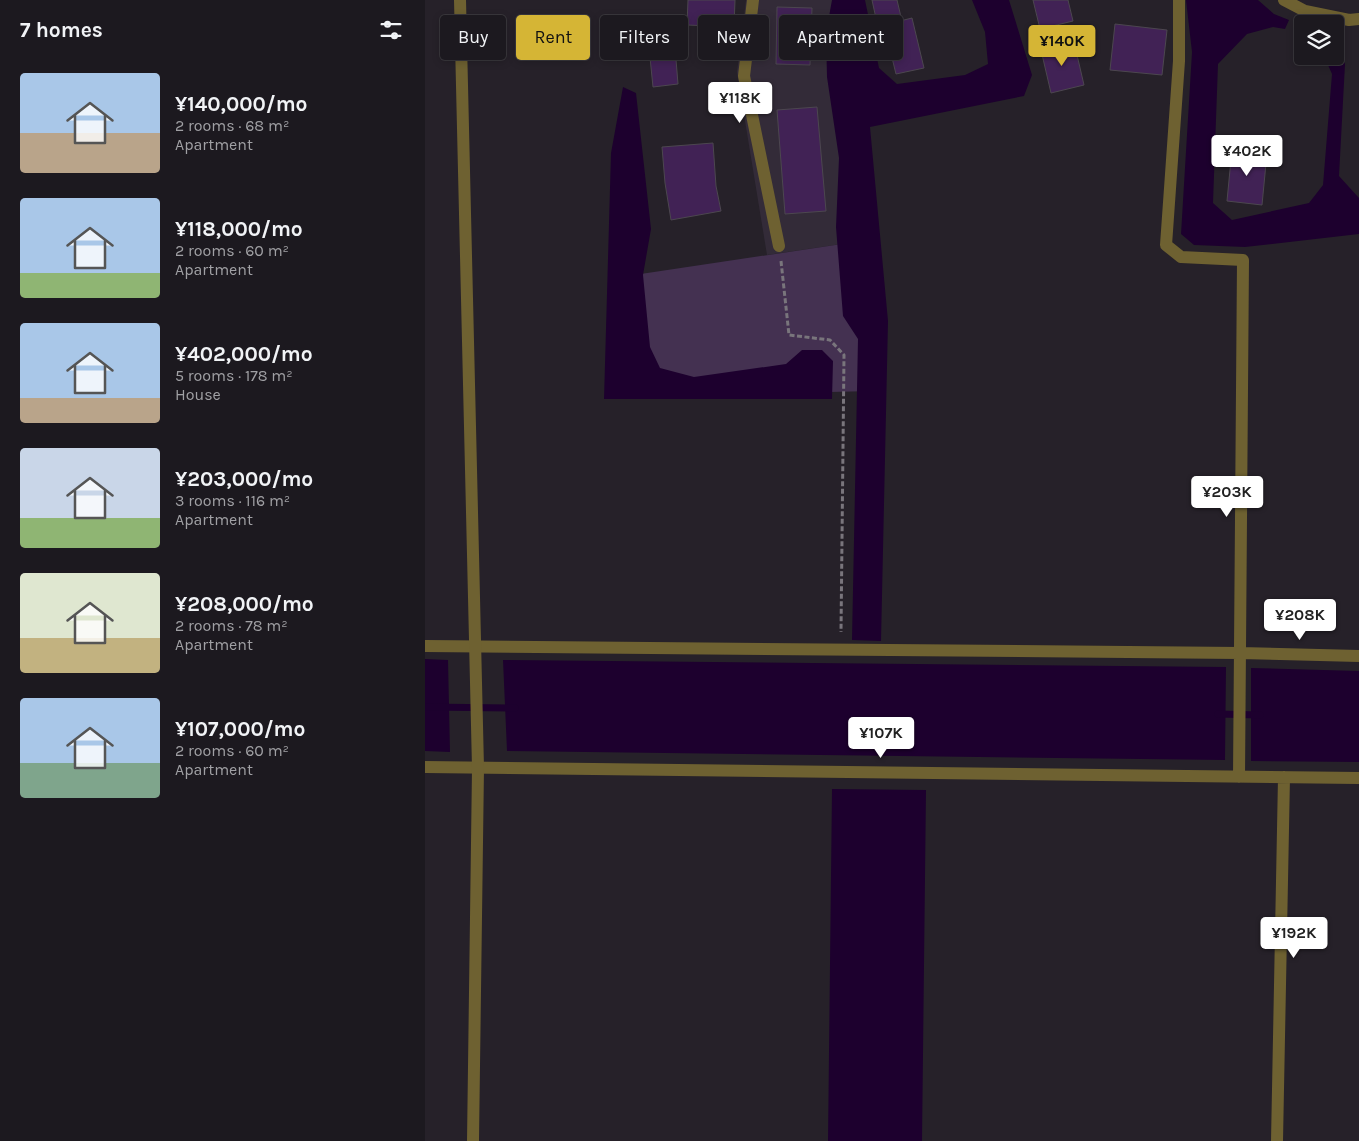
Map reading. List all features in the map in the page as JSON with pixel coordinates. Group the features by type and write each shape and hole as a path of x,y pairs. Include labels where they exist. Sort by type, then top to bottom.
{"street":[{"path":"460,0 478,768 473,1141"},
{"path":"753,0 744,76 779,246"},
{"path":"1179,0 1179,61 1167,245 1181,257 1243,260 1239,777"},
{"path":"1284,0 1305,11 1349,20 1359,19"},
{"path":"425,646 1240,653 1359,656"},
{"path":"425,767 1359,778"},
{"path":"1277,1141 1283,777"}],"path":[{"path":"779,246 789,335 830,340 844,355 840,650"}],"shaded area":[{"path":"746,0 836,0 838,15 779,15 779,60 842,60 862,241 767,255 737,72 738,60 769,60 769,15 744,15"},
{"path":"832,0 865,0 868,15 829,15"},
{"path":"972,0 1009,0 1032,75 1024,96 870,127 888,321 881,641 852,640 858,339 843,316 836,227 839,158 827,77 827,60 877,60 879,68 897,84 965,75 988,64 985,32"},
{"path":"1186,0 1258,0 1274,14 1289,20 1285,29 1273,27 1247,34 1218,64 1213,203 1232,220 1309,203 1323,185 1332,74 1328,65 1344,65 1344,62 1345,64 1339,176 1359,198 1359,234 1245,247 1194,245 1181,234 1192,52"},
{"path":"623,87 636,93 651,229 643,275 650,347 660,368 694,377 786,364 802,350 822,350 833,361 832,399 604,399 611,153"},
{"path":"862,241 874,391 612,397 614,278"},
{"path":"425,659 448,660 450,752 425,751"},
{"path":"503,660 1226,667 1225,760 507,751"},
{"path":"1251,668 1359,671 1359,762 1251,761"},
{"path":"832,789 926,790 922,1141 828,1141"}],"building":[{"path":"688,0 735,0 734,15 698,15 698,25 688,25"},
{"path":"872,0 897,0 901,15 875,15"},
{"path":"1033,0 1068,0 1073,21 1040,29"},
{"path":"777,7 812,8 812,15 779,15 779,60 810,60 810,65 776,64"},
{"path":"912,18 924,68 896,74 893,60 903,60 903,20"},
{"path":"1115,24 1167,30 1162,75 1110,70"},
{"path":"1074,42 1084,85 1051,93 1041,50"},
{"path":"650,60 676,60 678,84 653,87"},
{"path":"817,107 826,211 785,214 777,110"},
{"path":"713,143 716,186 721,211 671,220 662,147"},
{"path":"1232,149 1267,153 1262,205 1227,201"}],"waterway":[{"path":"425,707 515,708"},
{"path":"1218,714 1260,715"}]}
